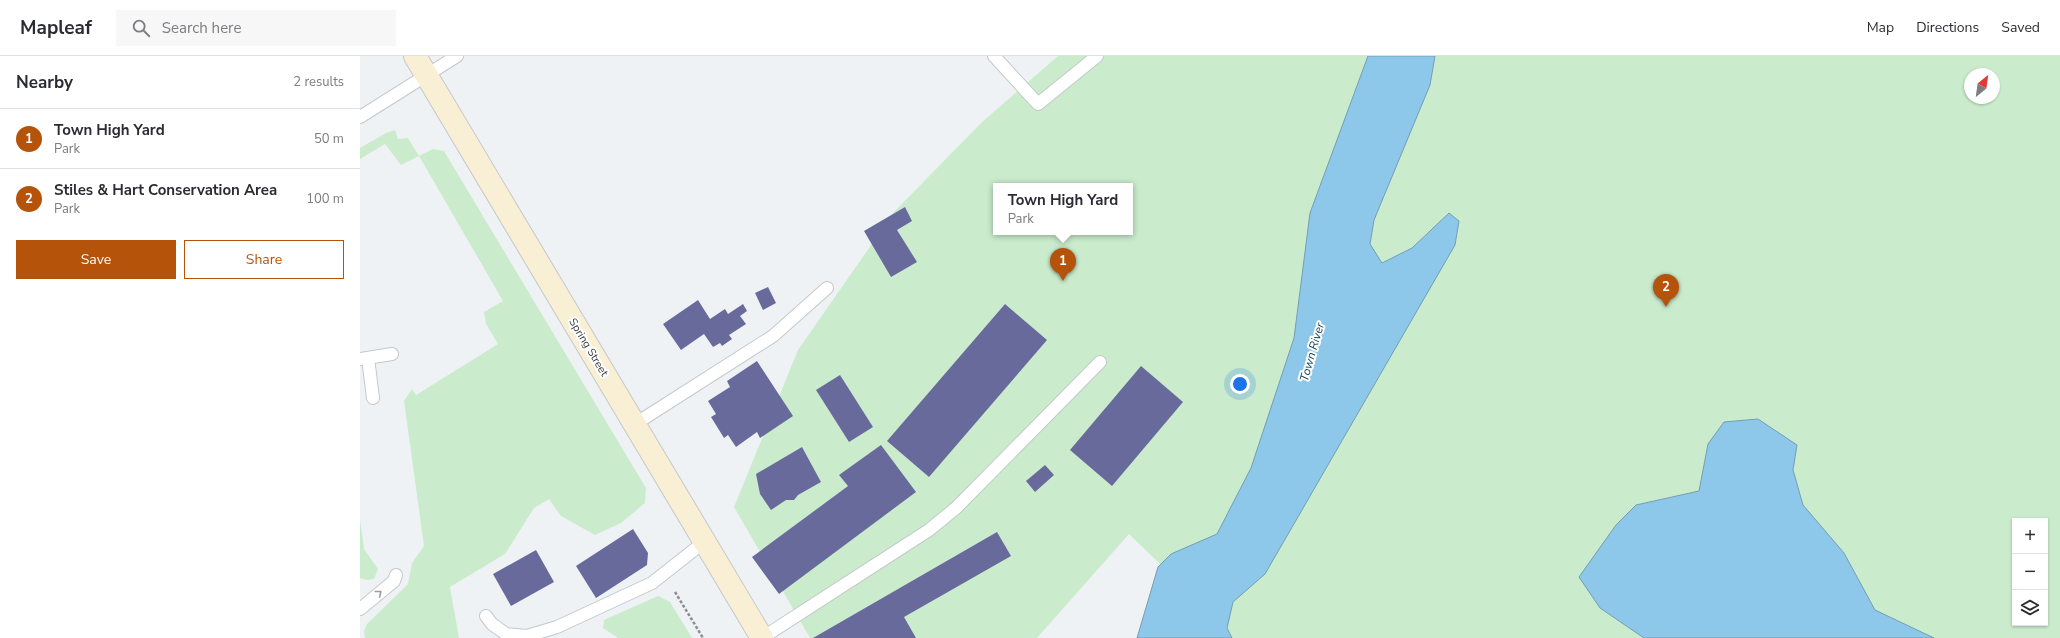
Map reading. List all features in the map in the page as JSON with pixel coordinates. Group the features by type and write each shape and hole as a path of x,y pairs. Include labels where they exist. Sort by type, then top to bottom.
{"street":[{"name":"Spring Street","path":"415,56 762,638"}],"lane":[{"path":"360,117 426,74 457,56"},
{"path":"994,56 1038,104 1097,56"},
{"path":"635,424 773,336 828,288"},
{"path":"373,398 364,358 392,354"},
{"path":"762,638 929,530 957,507 1100,362"},
{"path":"486,616 492,624 506,634 527,636 564,624 652,583 704,542"},
{"path":"360,609 394,581 396,575"}],"path":[{"path":"664,573 703,638"}],"green space":[{"path":"1058,56 2060,56 2060,638 1216,638 1215,617 1129,534 1037,638 810,638 734,507 798,350 894,212 981,123"},
{"path":"395,130 398,139 408,138 419,156 401,165 385,144 360,159 360,148 386,133"},
{"path":"433,149 444,151 646,488 645,503 621,523 595,535 561,516 549,499 534,508 505,554 450,587 459,638 365,638 364,631 367,624 408,584 412,563 424,546 404,401 412,389 416,395 498,344 486,324 484,312 503,301 419,156"},
{"path":"360,519 364,549 378,569 374,579 367,580 360,578"},
{"path":"658,596 670,602 692,638 618,638 603,628 604,620"}],"water":[{"name":"Town River","path":"1368,56 1435,56 1430,85 1374,220 1370,244 1382,263 1412,248 1449,213 1459,221 1455,245 1265,574 1233,602 1227,628 1232,638 1137,638 1158,567 1171,554 1217,534 1251,468 1294,338 1310,213"},
{"path":"1758,419 1797,445 1793,470 1803,505 1844,553 1875,610 1934,638 1644,638 1600,608 1579,577 1616,525 1636,505 1699,491 1708,444 1724,422"}],"building":[{"path":"905,207 912,221 897,230 917,262 891,277 864,231"},
{"path":"768,287 776,303 763,310 755,293"},
{"path":"698,300 710,319 725,309 728,314 743,304 747,311 740,316 746,324 729,335 732,339 722,346 720,343 713,347 704,334 681,350 663,324"},
{"path":"1005,304 1047,340 929,477 887,441"},
{"path":"757,361 793,416 760,438 757,432 736,447 728,435 724,438 711,417 716,414 708,401 730,387 727,381"},
{"path":"1141,366 1183,402 1112,486 1070,450"},
{"path":"840,375 873,427 849,442 816,390"},
{"path":"881,445 916,492 779,594 752,557 848,486 839,475"},
{"path":"802,447 821,482 798,495 794,500 786,500 771,510 760,494 756,474"},
{"path":"1045,465 1054,475 1035,492 1026,481"},
{"path":"633,529 648,553 647,565 596,598 576,566"},
{"path":"997,532 1011,556 904,617 916,638 813,638"},
{"path":"536,550 554,582 511,606 493,574"}],"place":[{"name":"Town High Yard","path":"1063,281"},
{"name":"Stiles & Hart Conservation Area","path":"1666,307"}]}
